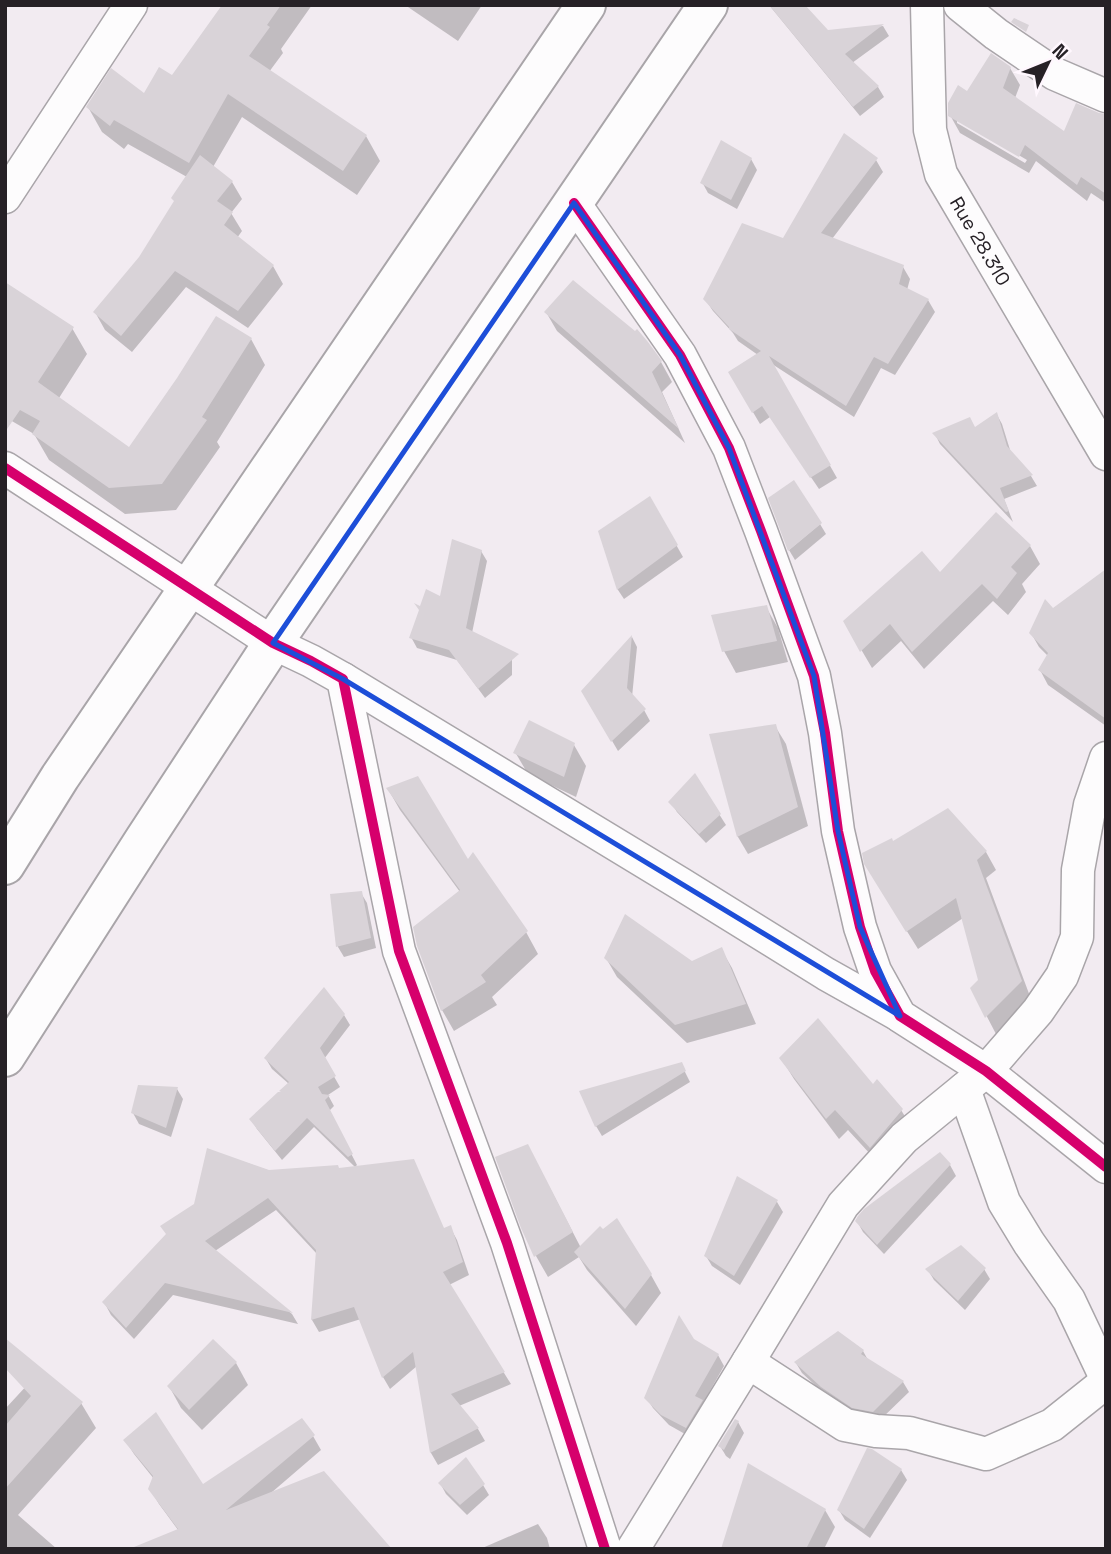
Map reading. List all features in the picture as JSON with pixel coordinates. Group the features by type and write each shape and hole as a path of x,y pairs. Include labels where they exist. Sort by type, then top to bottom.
{"main road":[{"path":"5,865 60,777 586,5"},
{"path":"5,1057 272,643 708,5"}],"street":[{"path":"5,197 131,5"},
{"name":"Rue 28.310","path":"927,5 930,130 942,174 1106,454"},
{"path":"960,5 996,34 1055,74 1106,96"},
{"path":"574,203 680,355 729,448 814,676 825,733 838,831 860,927 875,971 900,1016"},
{"path":"5,468 272,643 343,679 826,974 900,1016 975,1080 1106,1167"},
{"path":"343,679 398,951 507,1243 605,1549"},
{"path":"633,1549 842,1205 904,1138 975,1080 1038,1011 1062,976 1077,937 1079,870 1090,806 1106,758"},
{"path":"748,1362 845,1425 876,1431 909,1433 986,1454 1052,1425 1106,1380 1069,1300 1004,1202 975,1080"}],"highlighted area":[{"path":"574,203 680,355 729,448 814,676 838,831 860,927 900,1016 343,679 273,643"}],"building":[{"path":"222,5 281,5 267,25 270,27 249,56 367,135 343,171 228,94 189,163 114,120 110,126 86,107 111,68 144,93 159,67 172,75"},
{"path":"769,5 805,5 828,30 884,24 845,54 879,86 853,107"},
{"path":"1014,18 1029,25 1026,32 1011,22"},
{"path":"991,53 1011,67 1003,88 1064,131 1076,103 1106,114 1106,194 1081,177 1077,185 1025,145 1019,157 948,116 948,103 958,85 967,91"},
{"path":"844,133 878,158 821,233 904,265 899,284 929,299 888,364 874,357 846,406 769,356 831,465 810,478 762,406 752,413 728,372 761,351 729,329 703,299 742,223 783,238"},
{"path":"721,140 752,158 731,200 700,183"},
{"path":"200,155 233,181 217,201 233,212 224,225 274,265 238,311 175,271 121,336 93,312 139,257 174,201 171,198"},
{"path":"573,280 635,331 637,329 662,361 652,372 679,429 544,312"},
{"path":"5,282 74,327 38,382 129,447 216,316 252,338 202,417 207,420 162,484 109,488 32,434 40,421 20,410 5,432"},
{"path":"997,412 1007,446 1033,475 1000,488 1009,511 1006,512 932,433 970,417 975,427"},
{"path":"794,480 822,523 788,551 768,498"},
{"path":"650,496 678,545 617,590 598,531"},
{"path":"996,512 1031,545 1011,567 1017,573 997,599 982,584 912,652 890,624 860,652 843,621 922,551 940,572"},
{"path":"452,539 482,550 466,628 519,654 478,689 449,650 409,638 419,610 414,603 420,606 426,589 440,596"},
{"path":"1106,569 1106,719 1038,670 1048,653 1029,633 1045,599 1053,608"},
{"path":"767,605 777,641 722,652 711,615"},
{"path":"632,635 627,688 646,709 611,742 581,691"},
{"path":"529,720 575,743 564,777 513,753"},
{"path":"776,724 798,807 737,837 709,734"},
{"path":"695,773 721,814 699,834 668,802"},
{"path":"418,776 468,859 473,852 528,931 481,975 486,982 441,1011 417,946 413,927 460,890 386,788"},
{"path":"948,808 987,851 977,860 1022,981 985,1018 970,988 978,980 956,898 906,932 864,864 862,853 892,838 893,841"},
{"path":"362,891 371,938 336,947 330,894"},
{"path":"625,914 692,961 722,947 746,1004 675,1025 604,958"},
{"path":"324,987 345,1014 320,1048 336,1076 318,1087 322,1094 330,1095 325,1100 353,1154 348,1157 307,1118 275,1151 249,1119 289,1082 264,1058"},
{"path":"818,1018 873,1084 877,1079 903,1109 870,1148 835,1110 826,1119 779,1058"},
{"path":"682,1062 686,1071 595,1127 579,1091"},
{"path":"138,1085 178,1087 166,1128 131,1113"},
{"path":"528,1144 573,1232 534,1257 495,1157"},
{"path":"207,1148 269,1170 338,1165 339,1168 414,1159 444,1228 451,1225 463,1262 443,1272 505,1372 451,1394 479,1428 430,1453 413,1352 382,1378 354,1307 311,1320 316,1250 268,1198 205,1241 293,1313 165,1283 126,1328 102,1302 166,1234 160,1226 194,1204"},
{"path":"940,1152 951,1164 877,1245 855,1221 858,1216"},
{"path":"737,1176 778,1200 734,1276 704,1256"},
{"path":"617,1218 652,1274 625,1309 574,1252 600,1226 603,1229"},
{"path":"961,1245 986,1268 958,1301 925,1269"},
{"path":"679,1315 694,1339 719,1354 695,1396 703,1400 686,1428 661,1415 644,1398"},
{"path":"838,1331 864,1350 861,1354 904,1381 873,1412 852,1408 821,1387 794,1362"},
{"path":"5,1338 83,1402 5,1489 5,1426 31,1396 5,1368"},
{"path":"213,1339 237,1362 189,1410 167,1386"},
{"path":"156,1412 203,1484 302,1418 315,1435 226,1510 324,1471 392,1549 134,1549 178,1529 148,1489 153,1476 123,1440"},
{"path":"735,1419 739,1421 724,1450 718,1446"},
{"path":"867,1448 902,1469 864,1529 837,1510"},
{"path":"466,1457 485,1484 460,1505 438,1483"},
{"path":"748,1463 826,1509 806,1549 721,1549"}],"cycle path":[{"path":"574,203 680,355 729,448 814,676 825,733 838,831 860,927 875,971 900,1016 986,1071 1106,1167"},
{"path":"5,468 273,643 343,679 399,951 507,1243 605,1549"}]}
